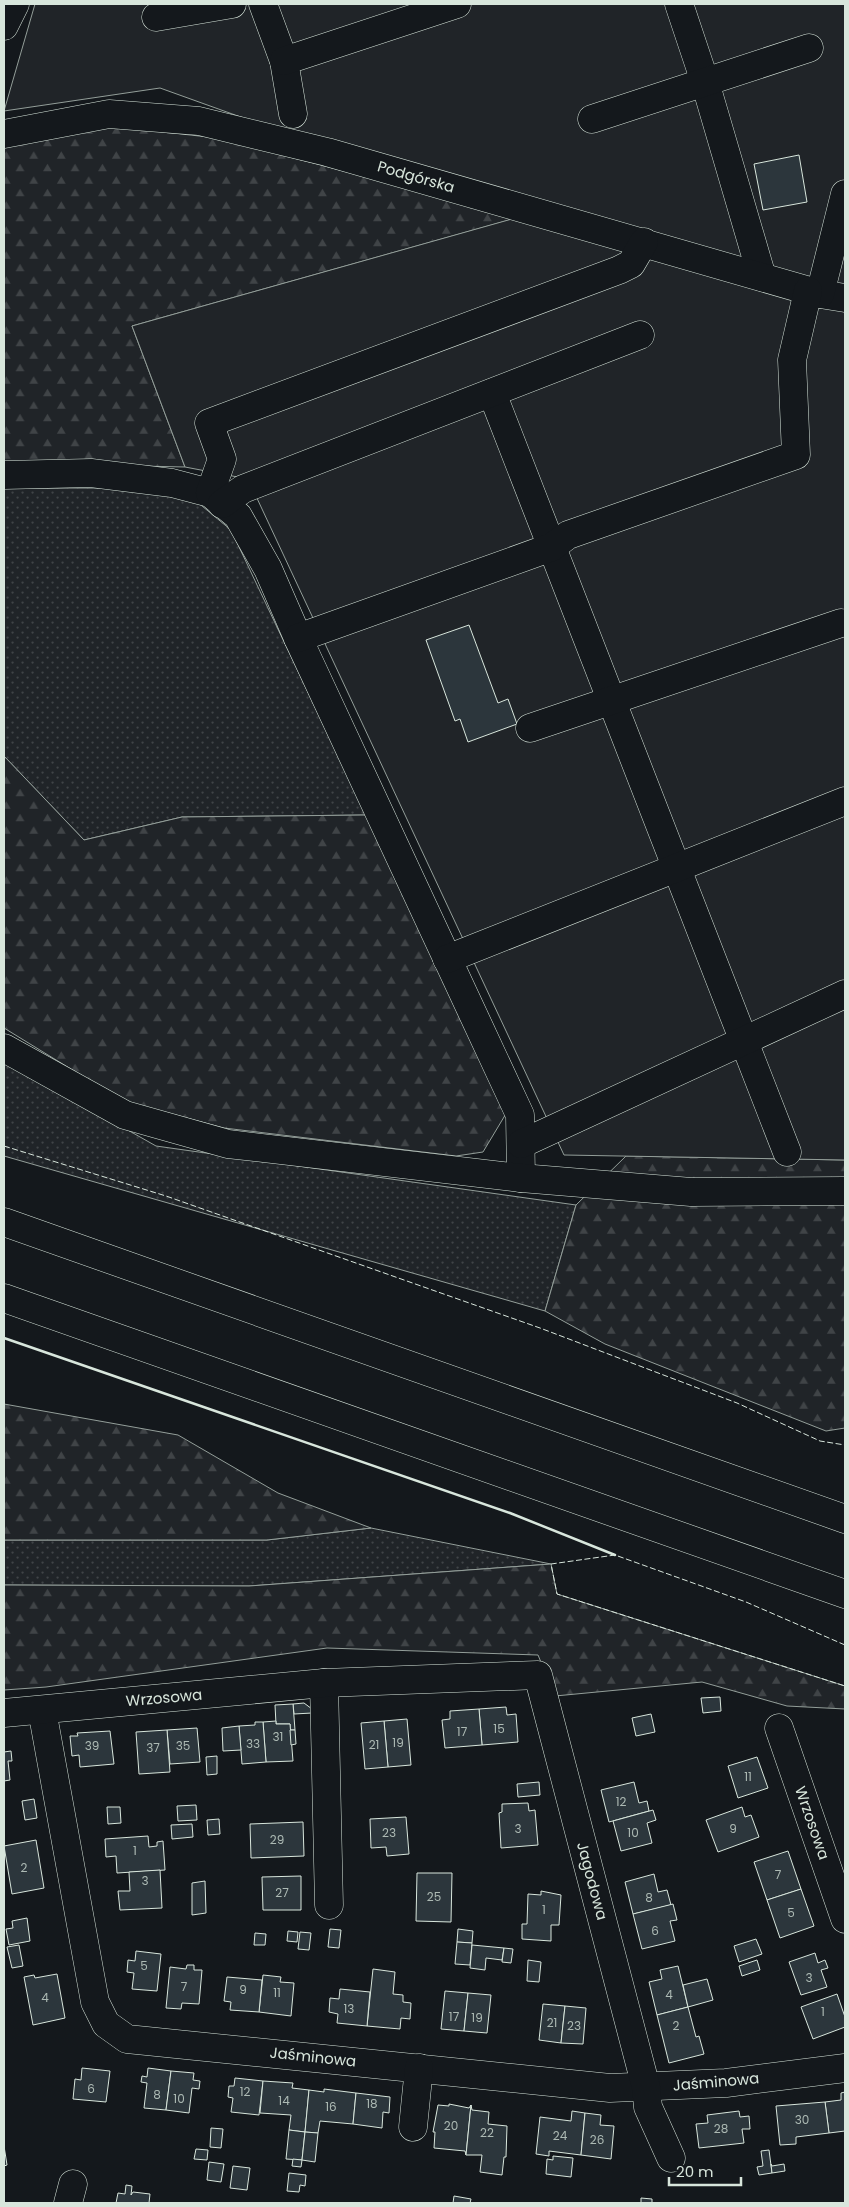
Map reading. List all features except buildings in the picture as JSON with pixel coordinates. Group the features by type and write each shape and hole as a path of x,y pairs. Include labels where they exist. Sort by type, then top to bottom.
{"main road":[{"path":"4,26 15,4"},
{"path":"156,16 232,4"},
{"path":"263,4 284,61 293,114"},
{"path":"284,61 457,4"},
{"path":"679,4 705,82 762,277"},
{"path":"592,119 809,48"},
{"name":"Podgórska","path":"4,134 109,114 198,121 327,152 825,294"},
{"path":"298,638 552,547 568,536 796,455 792,360 825,294 841,232 845,194"},
{"path":"216,499 222,459 209,423 619,270 631,264 644,242"},
{"path":"216,499 640,335"},
{"path":"492,393 787,1152"},
{"path":"4,475 91,473 172,483 216,499 238,516 268,569 298,638 520,1115 521,1178"},
{"path":"530,728 841,623"},
{"path":"447,959 845,801"},
{"path":"521,1144 845,994"},
{"path":"4,1048 125,1114 228,1144 521,1178 691,1192 845,1191"},
{"path":"4,1222 845,1519"},
{"path":"4,1298 845,1594"},
{"path":"798,1577 845,1609"},
{"name":"Wrzosowa","path":"4,1713 324,1683 538,1675"},
{"name":"Jagodowa","path":"538,1675 646,2087 648,2107 671,2158"},
{"path":"324,1683 328,1905"},
{"name":"Jaśminowa","path":"42,1710 95,2002 106,2024 127,2039 610,2088 726,2083 845,2068"},
{"name":"Wrzosowa","path":"779,1728 845,1919"},
{"path":"413,2127 419,2068"}],"green space":[{"path":"35,4 845,4 845,1160 564,1155 248,479 185,467 132,326 519,217 160,88 4,111"},
{"path":"101,125 217,138 520,217 132,326 185,467 4,463 4,145"},
{"path":"4,488 120,488 196,501 231,530 366,815 182,817 84,840 4,756"},
{"path":"4,756 84,840 182,817 366,815 507,1112 483,1152 456,1156 224,1128 123,1101 4,1028"},
{"path":"4,1060 156,1146 576,1205 545,1311 4,1156"},
{"path":"626,1156 845,1160 845,1428 826,1431 605,1344 545,1311 576,1205"},
{"path":"4,1404 178,1435 278,1493 371,1528 267,1540 4,1540"},
{"path":"371,1528 551,1564 249,1586 4,1585 4,1540 267,1540"},
{"path":"551,1564 557,1594 845,1686 845,1709 787,1706 702,1682 555,1696 538,1655 327,1648 46,1687 4,1690 4,1585 249,1586"}],"fence":[{"path":"4,1146 166,1196 540,1328 737,1403 820,1441 845,1445"},
{"path":"845,1645 746,1602 615,1555 551,1564 557,1594 845,1686"}],"wall":[{"path":"4,1338 510,1513 615,1555"}]}
